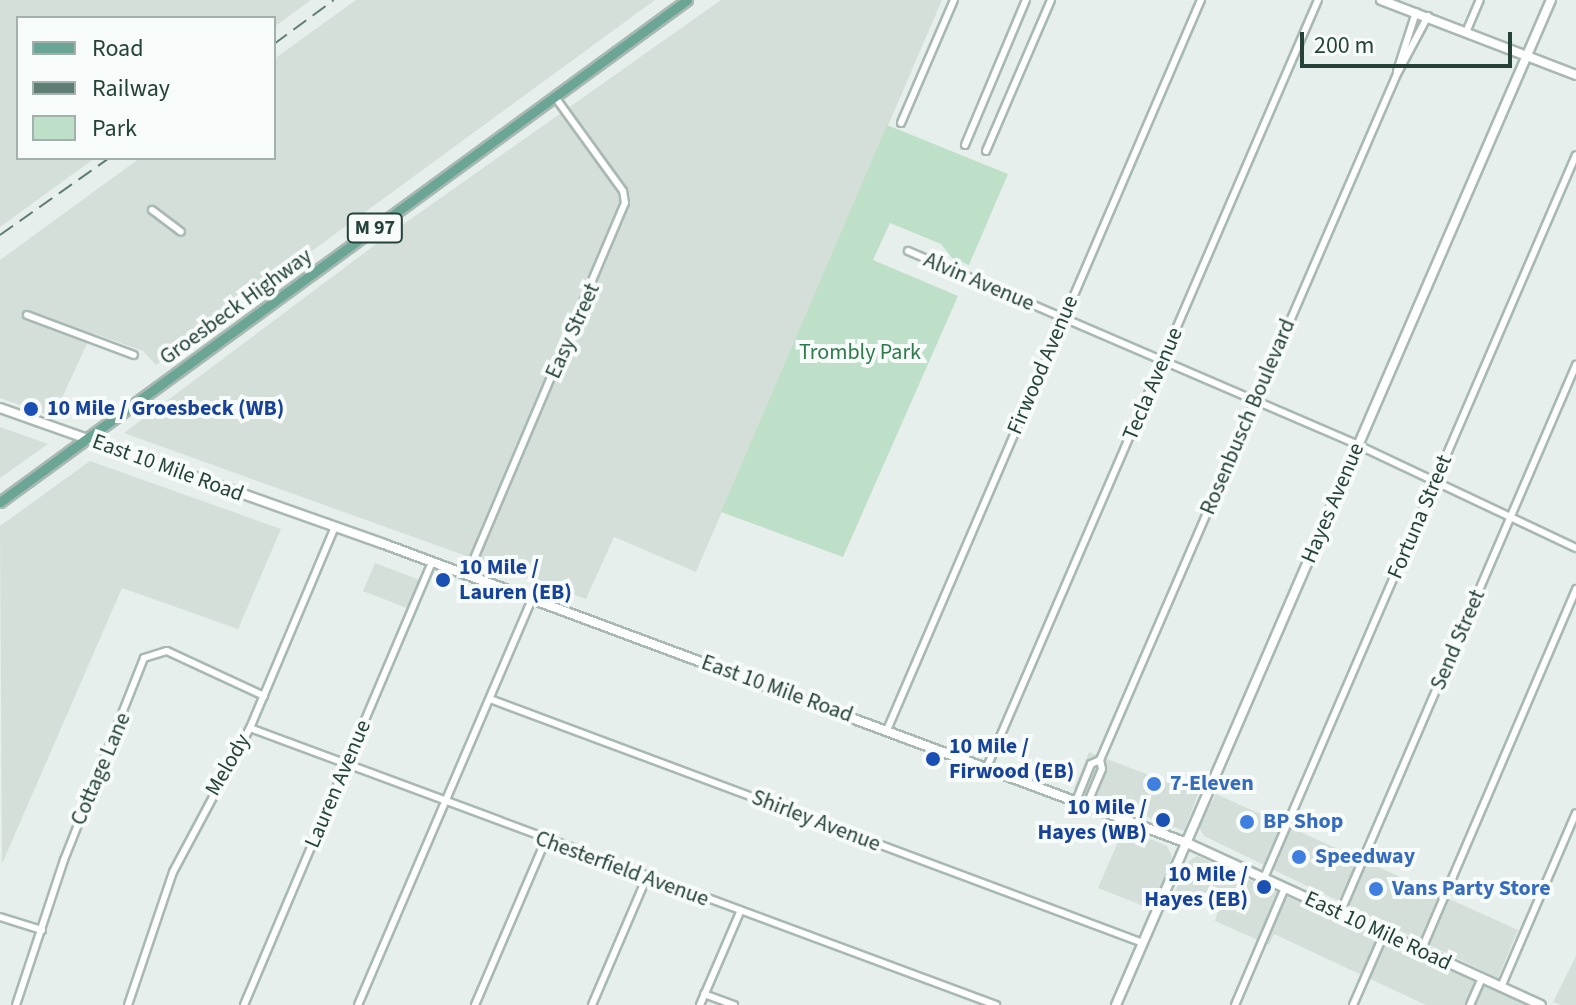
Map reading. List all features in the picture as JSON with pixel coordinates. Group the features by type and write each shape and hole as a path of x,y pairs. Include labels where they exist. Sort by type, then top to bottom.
{"main road":[{"name":"Groesbeck Highway","path":"0,502 687,0"},
{"path":"1381,0 1527,53 1576,75"},
{"name":"Hayes Avenue","path":"1116,1005 1551,0"},
{"name":"East 10 Mile Road","path":"0,408 467,575 1187,843 1541,1005"}],"street":[{"path":"901,123 954,0"},
{"path":"965,145 1026,0"},
{"path":"986,151 1051,0"},
{"name":"Firwood Avenue","path":"887,730 1201,0"},
{"name":"Tecla Avenue","path":"987,767 1318,0"},
{"path":"1467,30 1480,0"},
{"name":"Rosenbusch Boulevard","path":"1397,74 1416,12"},
{"name":"Rosenbusch Boulevard","path":"1087,805 1102,769 1100,760 1255,401 1397,74 1428,16"},
{"name":"Easy Street","path":"467,575 625,203 623,191 555,97"},
{"name":"Fortuna Street","path":"1264,878 1576,155"},
{"path":"152,210 181,232"},
{"name":"Alvin Avenue","path":"908,251 1358,445 1512,515 1576,548"},
{"path":"27,315 134,355"},
{"name":"Send Street","path":"1340,913 1576,365"},
{"name":"Melody","path":"128,1005 173,872 250,728 335,527"},
{"name":"Lauren Avenue","path":"244,1005 432,563"},
{"path":"1421,951 1576,589"},
{"path":"358,1005 532,599"},
{"name":"Cottage Lane","path":"16,1005 64,860 144,658 167,651 264,696"},
{"name":"Shirley Avenue","path":"490,699 1143,943"},
{"name":"Chesterfield Avenue","path":"250,728 545,842 741,910 996,1005"},
{"name":"Rosenbusch Boulevard","path":"1076,801 1091,764 1100,760"},
{"path":"1501,987 1576,813"},
{"path":"475,1005 545,842"},
{"path":"592,1005 646,879"},
{"path":"1235,1005 1285,888"},
{"path":"700,1005 741,910"},
{"path":"0,917 42,930"},
{"path":"1353,1005 1384,934"},
{"path":"1470,1005 1482,978"},
{"path":"704,994 734,1005"}],"shaded area":[{"path":"0,0 311,0 276,26 276,16 16,16 16,160 92,160 0,227"},
{"path":"356,0 655,0 156,365 143,351 92,333 53,417 0,398 0,260 137,160 276,160 276,58"},
{"path":"721,0 942,0 696,572 614,537 586,599 124,433 391,233"},
{"path":"0,427 48,444 0,478"},
{"path":"90,461 281,529 238,629 122,588 2,864 0,526"},
{"path":"375,563 420,580 407,608 363,591"},
{"path":"1089,752 1198,794 1184,831 1074,789"},
{"path":"1216,794 1518,930 1498,978 1204,836 1199,827"},
{"path":"1124,828 1167,846 1173,859 1151,909 1098,888"},
{"path":"1197,856 1526,1005 1426,1005 1274,934 1269,945 1215,921 1218,911 1175,892 1189,861"},
{"path":"1576,956 1576,1005 1553,1002"}],"green space":[{"name":"Trombly Park","path":"887,125 1008,174 969,265 952,258 941,244 890,223 873,260 958,296 843,557 721,512"}],"railway":[{"path":"276,43 334,0"},
{"path":"0,235 106,160"}],"place":[{"name":"10 Mile / Groesbeck (WB)","path":"31,409"},
{"name":"10 Mile / Lauren (EB)","path":"443,580"},
{"name":"10 Mile / Firwood (EB)","path":"933,759"},
{"name":"7-Eleven","path":"1154,784"},
{"name":"10 Mile / Hayes (WB)","path":"1163,820"},
{"name":"BP Shop","path":"1247,822"},
{"name":"Speedway","path":"1299,857"},
{"name":"10 Mile / Hayes (EB)","path":"1264,887"},
{"name":"Vans Party Store","path":"1376,889"}]}
